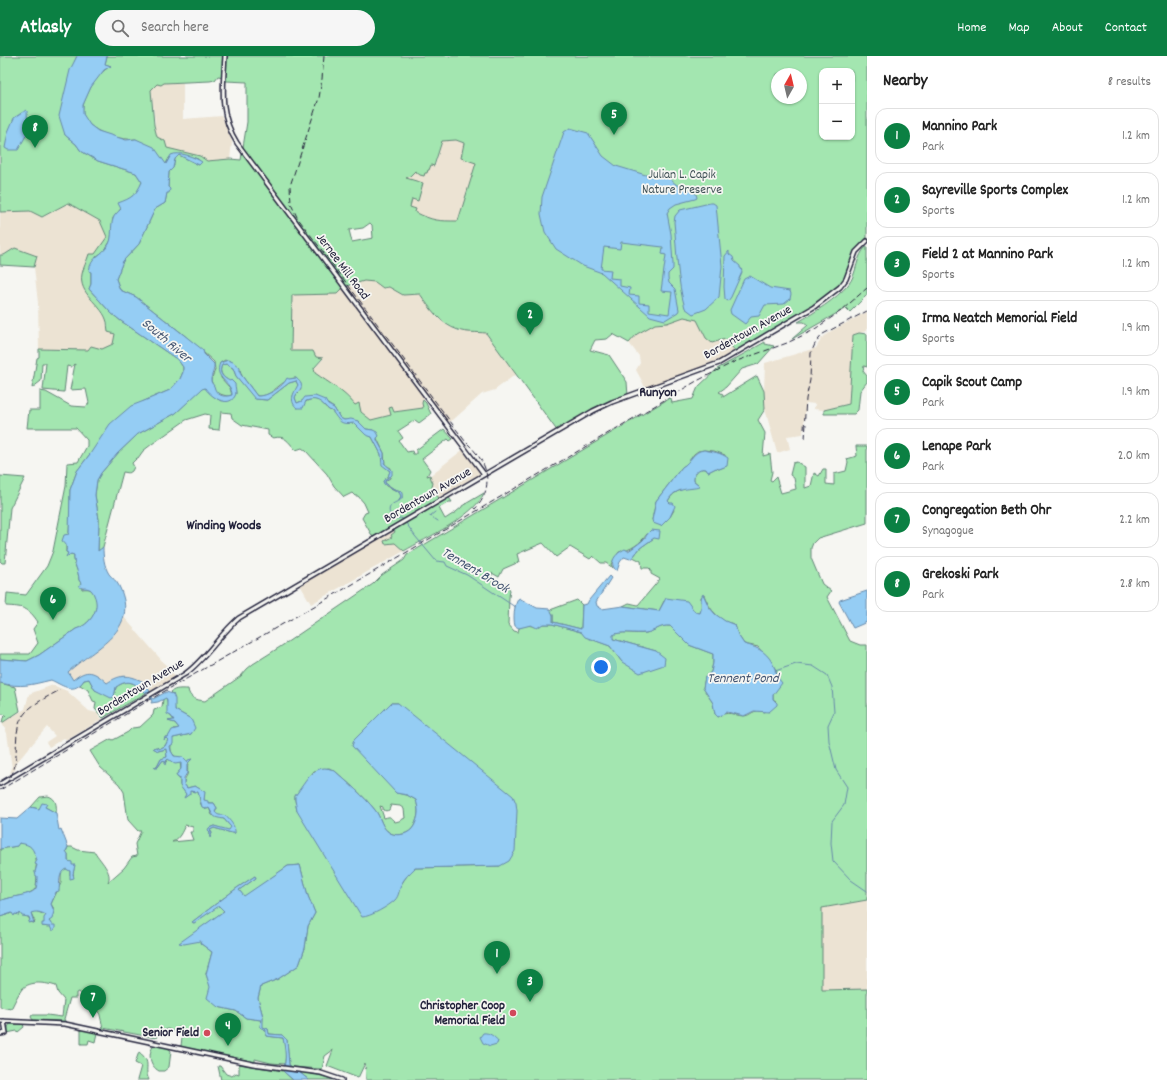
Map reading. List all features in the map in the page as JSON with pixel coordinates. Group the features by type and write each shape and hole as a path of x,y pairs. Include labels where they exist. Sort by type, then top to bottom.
{"main road":[{"name":"Jernee Mill Road","path":"225,56 223,89 224,108 229,127 237,143 484,474"},
{"name":"Bordentown Avenue","path":"0,784 185,674 195,666 224,632 239,618 484,474 606,405 719,363 814,307 840,287 846,280 856,252 867,241"},
{"path":"0,1021 61,1023 79,1026 253,1064 321,1073 342,1080"},
{"path":"6,1021 6,1031"},
{"path":"0,1027 6,1031"},
{"path":"0,1034 6,1031"}],"shaded area":[{"path":"183,83 183,119 222,116 232,142 230,159 207,161 200,156 166,148 157,137 154,125 155,122 151,90 157,84"},
{"path":"456,140 465,144 477,163 459,221 391,222 393,181 415,171 420,175 425,173 431,165 435,166 442,141"},
{"path":"68,203 100,221 107,237 82,276 84,289 106,319 108,332 115,333 113,344 102,350 91,346 88,350 39,349 38,303 34,267 37,256 15,248 4,255 0,255 0,212 30,211 43,217"},
{"path":"359,281 375,281 383,288 389,287 403,295 420,294 437,317 447,325 458,331 486,333 516,374 495,390 482,394 453,420 446,423 427,398 423,400 423,408 394,412 392,408 391,415 371,420 361,412 349,398 315,373 314,369 323,359 291,351 292,295 337,294 344,287"},
{"path":"867,312 867,331 853,335 849,404 824,410 814,409 815,404 806,403 803,434 787,436 790,449 777,453 765,409 765,363 816,348 822,338 831,331"},
{"path":"684,317 697,320 725,339 737,353 724,360 646,390 636,370 640,363 639,356 629,343 637,334 655,324 667,323"},
{"path":"465,448 484,474 437,502 428,477"},
{"path":"393,528 395,532 392,537 384,542 385,544 395,543 404,551 311,604 299,583"},
{"path":"124,617 177,678 152,694 146,683 117,677 107,683 99,676 73,680 67,671 115,634"},
{"path":"53,685 67,691 89,711 97,713 102,719 67,740 64,738 49,747 46,742 55,736 47,727 17,762 15,770 10,773 12,768 7,733 2,723 25,709 29,694"},
{"path":"867,900 867,989 822,991 822,908"}],"green space":[{"path":"0,56 77,56 75,61 65,135 76,144 81,151 98,161 136,173 142,182 138,192 129,199 113,218 111,240 105,250 96,257 91,272 91,284 89,289 111,313 178,360 183,367 183,372 180,379 170,390 142,402 90,454 77,471 70,490 69,534 66,544 66,552 68,553 67,556 71,554 74,555 74,561 82,589 89,589 95,596 95,612 93,616 81,627 39,655 27,661 0,659 0,654 30,654 38,643 33,629 38,622 31,613 25,609 6,606 7,593 26,595 47,566 53,551 66,486 67,463 78,462 87,446 87,440 76,428 27,428 29,410 40,410 40,391 46,392 71,406 86,407 89,403 86,389 70,390 75,364 71,367 67,366 64,392 43,390 46,363 42,363 41,381 32,388 37,358 39,357 39,349 88,350 91,346 102,349 113,344 115,334 108,332 107,321 103,313 86,293 82,281 83,272 89,254 95,254 107,237 100,221 68,203 42,217 30,211 0,212"},
{"name":"Julian L. Capik Nature Preserve","path":"107,56 867,56 867,241 859,248 846,279 821,303 737,353 725,339 712,343 706,338 697,320 684,317 667,323 655,324 637,334 629,343 613,334 607,339 595,340 590,350 609,355 627,382 628,396 612,402 558,432 486,333 464,332 446,324 436,315 420,294 403,295 389,287 383,288 375,282 364,281 344,287 337,294 292,295 291,351 313,351 316,357 323,358 314,368 315,373 341,391 355,405 359,403 361,412 371,420 391,415 389,408 392,407 394,412 423,408 423,400 431,414 419,423 415,420 398,431 403,438 399,441 407,452 412,451 413,454 416,454 416,450 444,429 453,439 450,441 448,439 422,459 430,470 427,476 430,475 433,483 432,487 440,500 448,496 452,502 449,502 439,508 445,519 462,506 484,493 479,502 461,518 449,526 404,551 395,543 385,544 384,541 392,537 391,535 395,532 393,528 374,539 362,518 365,513 368,512 364,503 358,496 355,496 352,493 344,497 334,486 327,474 302,448 296,450 284,438 273,438 268,435 268,430 242,425 232,418 231,413 221,412 219,430 209,429 210,415 205,414 186,420 152,444 132,463 134,467 132,471 129,473 123,472 103,547 98,552 99,520 95,495 97,480 101,473 118,453 138,434 176,413 202,388 205,388 221,401 236,394 233,385 221,373 222,365 226,364 233,368 236,376 256,399 267,400 289,383 296,381 298,385 293,396 297,408 312,399 322,403 341,420 347,423 354,423 364,433 372,437 381,454 382,461 386,468 390,471 388,477 383,481 386,486 399,492 401,496 399,501 402,498 401,491 394,489 385,483 385,481 390,478 391,468 385,465 384,453 373,430 366,429 358,421 344,420 340,418 334,408 315,396 297,403 295,398 301,390 296,378 286,381 268,394 257,396 242,376 240,370 225,360 220,363 221,378 230,388 232,395 227,396 215,392 211,380 215,370 214,362 183,334 136,297 120,290 116,279 123,261 139,244 155,209 165,203 169,172 173,168 175,159 179,155 199,165 198,159 181,154 169,158 166,164 136,139 110,136 93,128 87,122 83,114 83,104 89,91 101,73 111,66 105,64","holes":["218,76 224,77 223,80 226,81 247,82 247,122 241,160 230,159 207,161 200,156 167,148 165,141 157,137 154,125 151,90 157,84 161,85 164,83 210,81 215,80","456,140 464,143 461,158 476,163 458,221 440,221 431,219 415,212 416,209 410,207 412,199 418,201 423,183 406,178 415,171 424,176 431,165 434,166 442,141","370,223 372,225 373,238 352,242 349,230 363,228"]},
{"path":"867,246 867,295 850,312 846,308 792,339 808,325 804,322 798,322 818,310 848,285 854,275 860,255"},
{"path":"15,248 37,256 34,267 0,265 0,255 4,255"},
{"path":"859,333 867,334 867,367 864,366 863,371 867,376 867,382 860,391 858,410 854,414 824,414 824,410 849,404 853,335"},
{"path":"765,342 765,344 774,346 758,364 742,369 726,387 719,392 723,394 723,397 757,376 764,391 765,409 758,420 765,433 763,456 770,454 772,472 770,480 772,481 776,477 781,493 796,489 794,478 790,475 793,463 797,462 805,467 805,488 811,486 814,473 819,476 823,469 826,469 826,484 834,485 834,474 846,471 848,462 847,459 857,456 856,446 867,446 867,523 818,538 813,543 811,548 811,558 822,584 831,591 827,597 850,641 860,645 867,645 867,900 822,908 822,990 867,989 867,1080 366,1080 365,1063 358,1078 327,1066 333,1050 325,1056 322,1069 292,1067 289,1065 287,1040 282,1035 269,1034 268,1029 262,1027 263,1017 258,998 261,986 278,979 299,965 305,948 308,926 315,913 308,896 300,865 288,866 244,897 239,890 256,878 255,876 192,922 194,923 219,905 224,911 197,931 201,941 200,943 212,952 206,974 218,1007 236,1011 246,1018 261,1020 260,1027 266,1030 266,1036 283,1038 286,1050 285,1064 271,1063 255,1059 255,1062 178,1047 181,1046 183,1029 179,1026 175,1032 168,1029 159,1032 156,1038 103,1028 99,1011 79,992 76,993 76,998 70,998 64,1019 65,1021 33,1020 31,1017 32,1015 62,1017 64,1000 58,993 56,986 48,984 30,984 22,989 11,1009 0,1007 0,917 12,913 19,915 20,913 28,917 30,920 29,922 34,923 35,922 31,913 35,911 46,915 42,926 51,926 52,929 53,926 49,920 54,909 51,904 61,883 62,871 66,868 70,871 70,875 74,875 74,869 71,863 68,862 68,854 66,852 68,847 95,852 109,874 108,882 124,868 132,857 137,856 135,844 141,831 138,831 128,820 124,792 119,784 100,767 90,751 111,739 113,740 128,732 132,728 140,727 153,715 154,710 162,707 163,699 166,697 168,713 174,720 168,721 175,723 179,728 174,729 168,737 165,737 168,740 165,746 159,749 157,747 153,748 158,751 166,749 167,757 161,759 157,767 154,768 158,767 163,760 166,762 168,759 175,763 180,762 181,769 176,775 180,778 180,785 186,794 185,797 190,791 198,792 202,806 207,809 209,808 212,815 224,819 232,828 229,831 214,826 209,828 210,837 212,833 210,830 214,828 235,833 227,819 215,813 217,808 214,803 208,803 204,800 204,792 195,786 187,788 184,784 184,780 188,773 188,764 192,759 186,763 175,756 171,751 171,743 173,738 191,734 191,719 175,710 173,694 171,692 177,689 188,689 191,696 205,701 241,676 253,664 373,584 382,575 404,560 407,555 668,399 671,398 672,403 693,399 698,387 717,369","holes":["698,451 714,451 725,455 724,467 719,469 716,468 708,472 706,469 698,470 694,476 694,481 699,485 678,491 671,497 668,501 674,510 670,517 661,526 652,520 656,501 682,467 687,464","647,534 654,538 640,548 633,557 641,561 642,568 649,568 651,570 651,574 660,579 638,605 629,603 623,606 659,611 664,601 700,613 702,608 701,597 704,595 715,614 722,620 735,625 738,635 744,644 758,647 775,668 779,680 773,695 773,699 776,701 765,712 757,711 746,716 728,713 718,717 715,714 713,703 703,688 705,677 711,672 713,654 689,645 670,626 663,626 646,633 620,633 612,635 613,639 656,651 622,662 610,646 586,637 581,632 552,624 543,624 534,627 525,626 519,628 518,632 514,631 508,624 510,590 505,582 500,587 492,582 492,573 499,577 503,569 519,562 517,554 543,543 556,557 570,547 590,559 593,556 601,563 606,563 613,568 611,564 619,552 631,548","391,703 398,703 500,866 415,868 408,874 400,886 297,811 295,796 314,771 329,768 335,771 371,805 387,831 400,835 407,833 412,829 418,816 416,800 407,795 396,793 354,740","391,805 400,806 404,809 405,818 395,822 390,817 384,818 380,806 383,807 383,810 389,810","185,825 193,827 193,832 190,832 193,840 172,842 183,830"]},
{"path":"0,476 25,478 10,508 5,563 0,561"},
{"path":"577,600 582,605 581,629 553,622 553,615 550,610"},
{"path":"89,679 95,690 114,696 116,687 128,682 135,684 146,693 103,718 95,709 96,702 93,701 88,690 80,685 84,680"},
{"path":"0,683 15,687 20,711 2,723 3,718 6,715 0,713"},
{"path":"48,796 53,798 55,802 56,813 45,807 45,805 39,809 31,807 40,797"},
{"path":"20,843 29,845 35,853 35,872 37,875 36,888 24,895 0,901 0,849 17,846 17,844"},
{"path":"10,1024 23,1024 24,1027 18,1032 7,1033"},
{"path":"81,1029 97,1033 95,1042 89,1040 88,1044 81,1044"},
{"path":"154,1045 163,1046 171,1051 169,1067 164,1071 159,1071 156,1069 150,1060"},
{"path":"139,1052 146,1059 147,1076 149,1080 137,1080 141,1066 135,1063"},
{"path":"239,1064 283,1071 293,1080 221,1080 218,1066 220,1066 226,1074 232,1076 236,1073 239,1074"},
{"path":"305,1071 334,1080 309,1080 299,1072"}],"water":[{"name":"South River","path":"77,56 107,56 105,64 111,66 104,70 91,87 83,105 83,114 90,125 98,131 126,140 136,139 154,147 166,164 171,155 174,154 182,154 202,162 199,165 179,155 175,159 173,168 169,172 168,187 170,189 169,193 167,193 165,203 155,209 139,244 123,261 116,279 120,290 136,297 203,350 204,354 214,364 211,381 218,394 223,396 232,395 229,386 219,373 220,363 228,360 240,368 240,373 257,396 265,395 274,391 282,385 287,378 296,378 301,384 301,388 295,398 297,403 302,401 305,397 315,396 325,400 328,405 334,408 340,418 344,420 351,419 358,421 366,429 377,432 379,436 377,440 384,453 384,463 392,470 392,475 385,481 385,483 394,489 401,491 402,494 402,498 399,501 401,496 399,492 384,484 383,481 388,477 390,471 382,465 381,454 372,437 366,435 354,423 346,424 341,422 332,411 316,400 306,401 303,408 297,408 292,400 293,394 298,385 296,381 289,383 267,400 255,399 236,376 233,368 226,364 222,365 221,373 225,378 230,381 231,380 235,384 236,394 232,400 219,400 205,388 202,389 176,413 138,434 118,453 97,480 95,495 99,520 98,551 103,547 106,568 118,584 124,602 124,615 120,626 112,636 102,646 68,672 73,680 82,674 90,672 107,683 122,676 135,678 146,683 153,699 166,692 173,694 175,699 175,710 191,719 195,728 191,734 173,738 173,744 170,746 174,756 183,757 187,762 188,760 192,759 187,764 187,773 184,778 184,784 187,788 195,786 205,792 204,800 208,801 208,803 214,803 217,808 215,812 216,814 226,816 232,823 235,830 235,833 232,833 214,828 210,830 212,833 210,838 209,828 214,826 229,830 231,827 224,819 218,818 212,814 209,808 207,809 202,807 198,792 190,791 190,794 184,798 186,794 180,786 180,778 176,775 181,769 181,763 175,764 168,759 165,765 163,760 157,768 154,768 157,767 161,759 167,757 166,749 158,751 153,748 156,747 159,749 165,746 168,740 166,738 164,740 165,737 168,737 172,730 179,728 175,723 168,721 174,720 167,714 166,698 158,702 151,703 152,701 147,692 146,693 135,684 128,682 116,687 114,697 111,698 95,690 89,679 84,680 80,685 73,688 65,687 51,680 26,685 0,683 0,659 27,661 39,655 76,629 86,624 93,616 96,606 94,594 90,589 79,587 81,583 74,561 74,555 71,554 66,557 68,553 66,552 65,543 62,541 64,535 69,534 70,490 77,471 110,424 131,406 170,390 180,379 183,372 183,367 178,360 121,321 111,313 89,289 91,284 91,272 89,271 90,266 94,259 109,244 113,219 121,209 118,203 133,196 142,182 136,173 98,161 81,151 76,144 65,135 59,116 70,70"},
{"path":"26,110 28,132 18,150 8,150 5,148 8,132 14,118"},
{"path":"570,128 588,133 603,156 616,166 649,176 667,176 677,185 695,192 697,198 676,204 670,208 667,213 671,234 673,264 673,269 668,274 668,278 669,283 675,289 679,310 665,320 650,316 602,273 583,266 556,249 545,232 541,214 542,197 564,132","holes":["621,242 663,247 662,254 666,255 661,291 672,292 669,314 649,311 649,304 639,303 639,296 629,295 630,288 620,286 620,279 610,278 611,270 601,269 604,247 620,249"]},
{"path":"710,203 716,205 722,266 719,297 706,309 693,314 685,308 682,298 674,222 675,216 680,210"},
{"path":"729,251 729,254 740,266 742,272 728,301 725,299 724,287 725,256"},
{"path":"750,276 770,288 790,291 791,294 790,299 784,304 765,305 759,316 751,317 745,324 731,314 730,310 744,279"},
{"path":"704,450 719,453 728,458 727,466 719,469 716,468 708,472 706,469 698,470 695,474 694,481 700,487 674,493 668,501 673,503 675,506 670,517 661,526 653,523 652,520 656,501 682,467 697,452"},
{"path":"651,530 660,531 659,539 654,538 640,548 630,559 624,557 620,562 617,571 613,565 614,558 625,549 628,551 633,548 643,540"},
{"name":"Tennent Pond","path":"609,576 611,578 596,602 597,606 602,609 623,606 659,611 666,598 687,601 695,612 700,613 701,598 703,594 709,607 715,614 725,621 735,625 738,635 744,644 759,649 767,655 773,663 782,683 773,695 773,699 777,705 769,712 754,711 744,716 727,712 718,717 715,714 713,703 703,688 705,677 711,672 713,654 689,645 670,626 645,633 624,633 613,635 613,639 656,651 665,658 664,665 640,673 622,662 610,646 585,637 581,632 552,624 543,624 537,628 531,625 519,628 515,626 514,611 519,598 537,608 550,609 553,615 553,622 581,629 582,605 587,604"},
{"path":"867,591 867,622 853,628 839,602 840,600"},
{"path":"391,703 398,703 513,796 517,811 515,851 509,861 500,866 415,868 402,882 395,900 379,911 362,917 297,811 295,796 307,779 316,770 328,768 335,771 371,805 387,831 400,835 410,831 418,816 416,800 407,795 396,793 352,746 354,740"},
{"path":"42,803 47,804 45,807 56,813 59,830 61,829 68,847 66,851 68,854 68,861 72,862 72,865 75,865 73,874 74,878 70,879 70,871 66,869 61,875 59,891 56,892 51,904 54,911 52,919 49,921 52,925 55,925 55,929 52,931 50,926 42,926 46,915 40,913 31,913 34,923 28,923 30,920 29,917 22,916 20,913 19,915 15,914 14,916 12,913 0,917 0,901 30,893 36,888 37,876 35,872 37,865 35,864 37,860 33,849 27,845 19,843 17,846 0,849 0,818 17,819 31,807 39,809"},
{"path":"300,865 308,896 315,913 308,926 305,948 299,965 278,979 261,986 258,998 263,1017 263,1027 268,1029 269,1034 282,1035 287,1040 289,1065 292,1067 292,1070 299,1072 309,1080 293,1080 283,1071 285,1050 283,1038 266,1036 266,1030 260,1027 261,1020 246,1018 236,1011 218,1007 207,998 210,987 206,974 212,952 200,943 201,941 184,944 179,943 224,911 219,906 194,923 192,922 255,876 256,878 239,890 244,896 288,866"},
{"path":"483,1033 494,1036 498,1041 497,1044 490,1046 483,1043 480,1037"}],"waterway":[{"name":"Tennent Brook","path":"399,501 393,504 389,510 393,519 401,518 404,520"},
{"path":"430,516 435,512"},
{"path":"429,515 438,521"},
{"name":"Tennent Brook","path":"406,523 436,561 445,562 447,566 467,575 515,607"},
{"name":"Tennent Brook","path":"775,671 796,664 813,666 827,675 832,687 834,712 828,725 829,741 836,770 847,787 844,805 832,821 831,843 833,861 851,880 867,891"}],"railway":[{"path":"324,56 319,98 290,186 291,204 297,217 465,441 476,452 481,460 486,473 487,486 483,498 475,509"},
{"path":"0,790 151,699 353,584 695,382 734,362 787,343 812,331 841,311 867,288"},
{"path":"804,429 806,399 810,380 811,353 815,344 823,334 867,311"},
{"path":"805,439 806,423"},
{"path":"5,784 11,776 14,767 18,729 21,720 26,712 33,706 60,690"}],"place":[{"name":"Capik Scout Camp","path":"614,135"},
{"name":"Grekoski Park","path":"35,148"},
{"name":"Sayreville Sports Complex","path":"530,335"},
{"name":"Lenape Park","path":"53,620"},
{"name":"Mannino Park","path":"497,974"},
{"name":"Field 2 at Mannino Park","path":"530,1002"},
{"name":"Christopher Coop Memorial Field","path":"513,1013"},
{"name":"Congregation Beth Ohr","path":"93,1018"},
{"name":"Senior Field","path":"207,1033"},
{"name":"Irma Neatch Memorial Field","path":"228,1046"}],"district":[{"name":"Runyon","path":"658,393"},
{"name":"Winding Woods","path":"224,526"}]}
